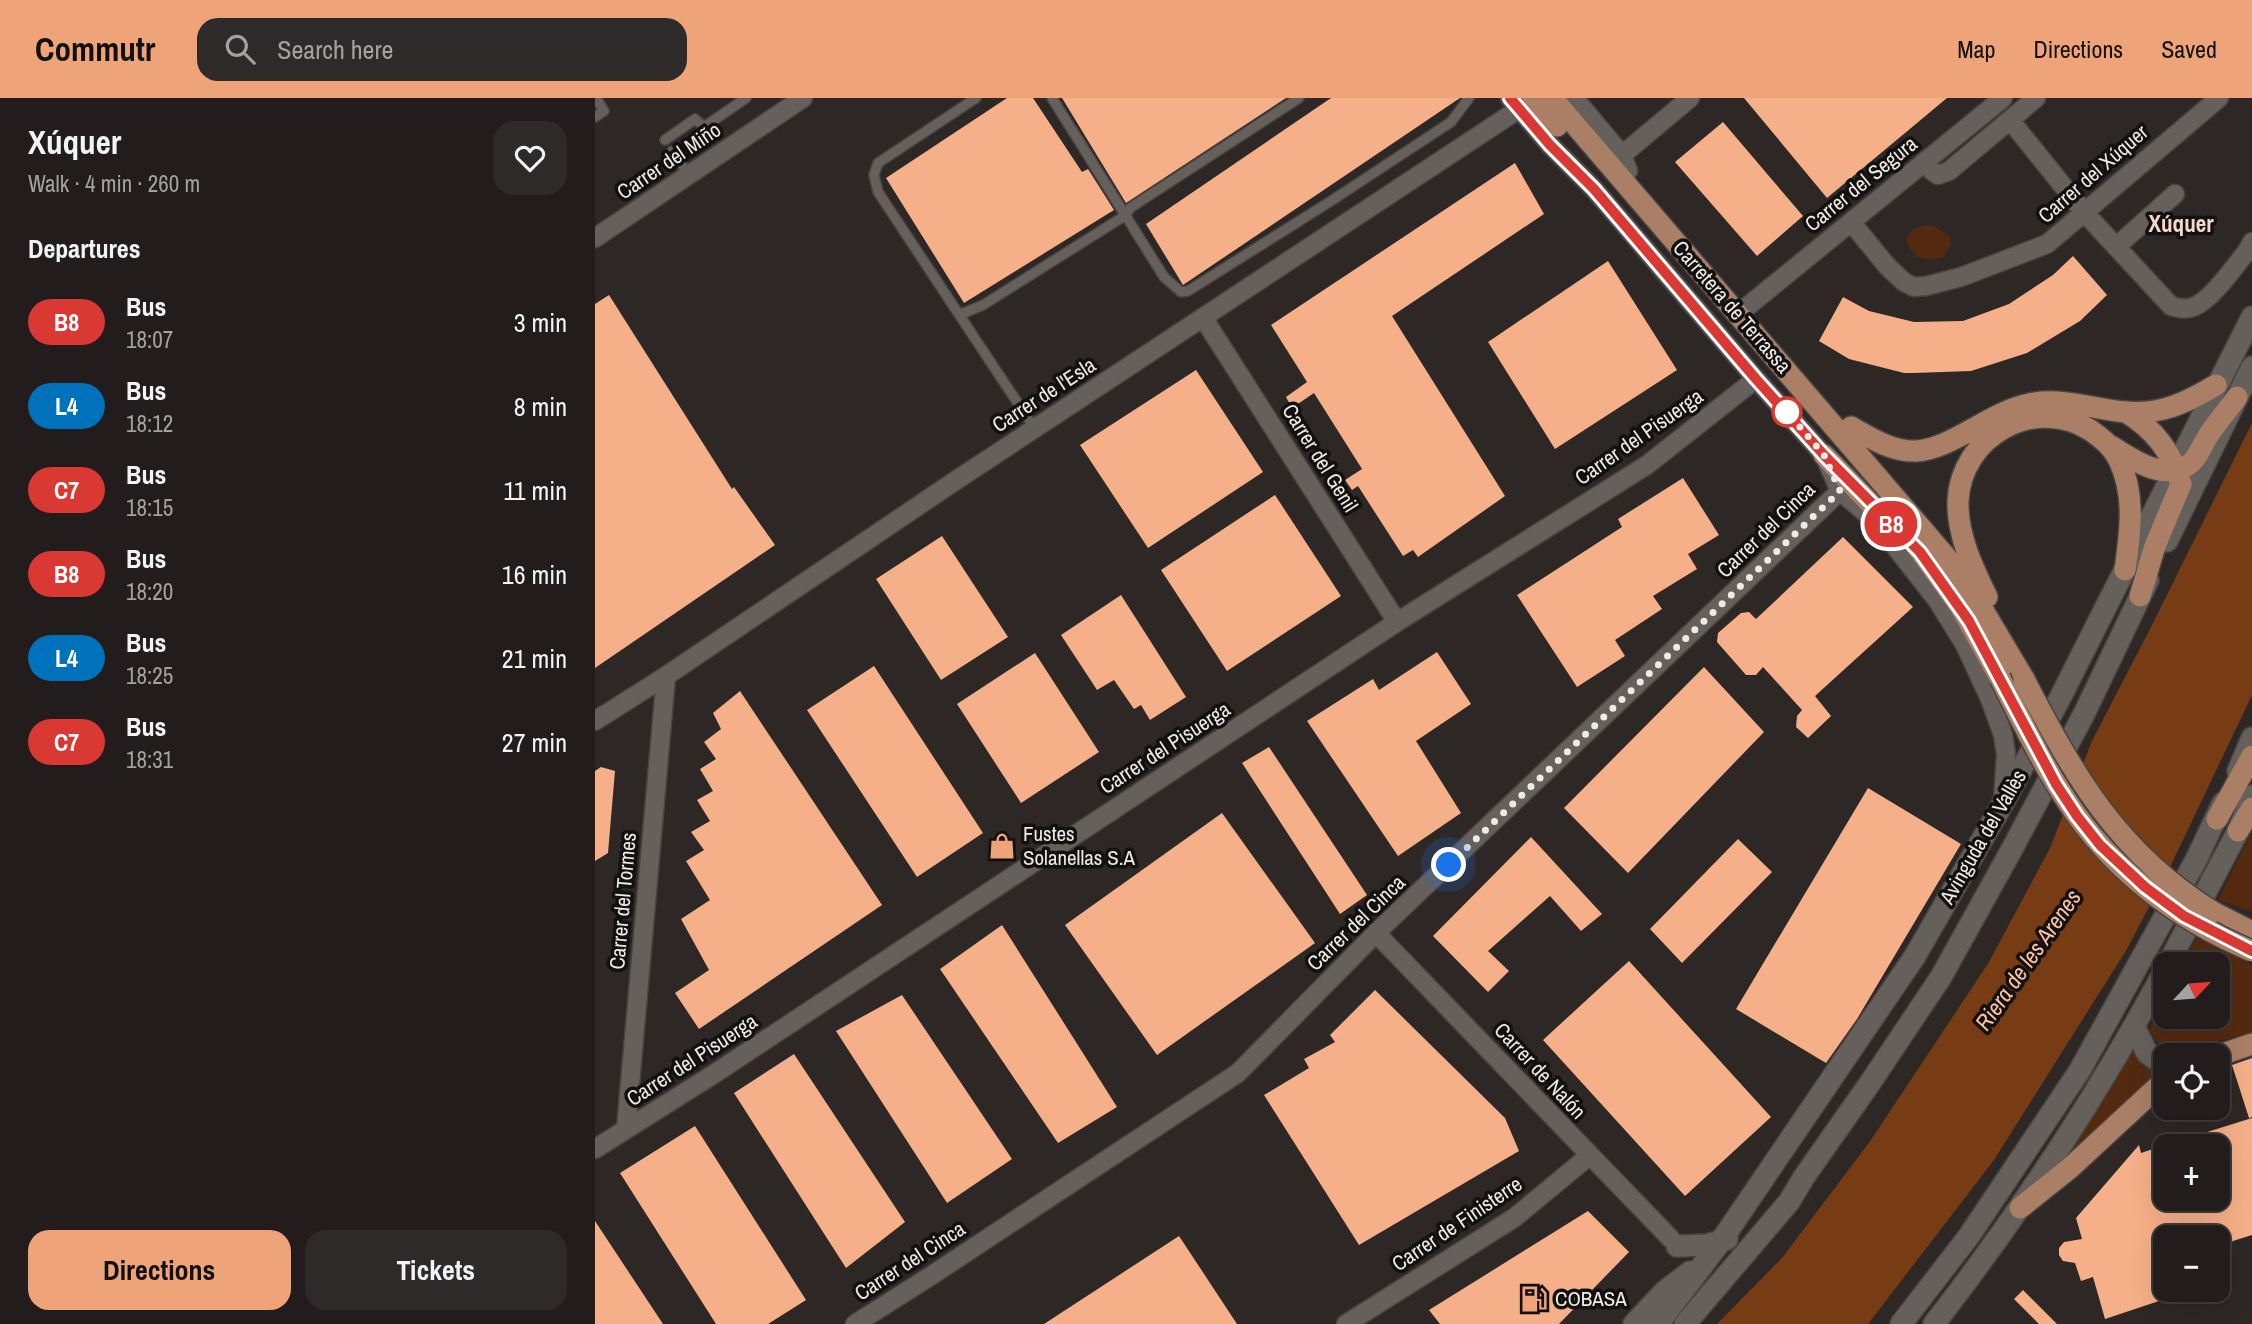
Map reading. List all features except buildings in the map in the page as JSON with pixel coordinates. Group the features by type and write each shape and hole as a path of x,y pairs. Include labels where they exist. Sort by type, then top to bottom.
{"main road":[{"name":"Carretera de Terrassa","path":"1531,102 1583,135 1946,557 1980,605 2073,770 2111,823 2160,874 2213,912 2252,932"},
{"name":"Carretera de Terrassa","path":"1531,102 1899,520 1959,606 2056,784 2100,845 2145,887 2184,916 2252,951"},
{"path":"1583,135 1625,163 1917,508 1946,557"},
{"name":"Avinguda del Vallès","path":"1683,1283 1704,1264 1721,1241 1915,956 2002,805 2065,688 2252,317"},
{"name":"Avinguda del Vallès","path":"1685,1324 1789,1202 1941,977 2077,726 2252,367"},
{"path":"1851,427 1889,446 1917,451 1941,445 1986,420 2030,404 2056,401 2126,412 2155,411 2179,406 2216,385"},
{"path":"2024,679 1962,536 1958,502 1965,471 1976,451 1995,432 2019,421 2047,416 2073,421 2145,466 2175,469 2192,462 2208,435 2237,397"},
{"path":"2126,412 2161,440 2181,484 2155,546 2140,596"},
{"path":"2110,445 2123,471 2130,498 2130,532 2125,570"},
{"path":"1824,455 1920,552"},
{"path":"2217,819 2252,738"},
{"path":"1901,1324 1969,1236 2080,1070 2252,757"},
{"path":"2238,831 2252,796"},
{"path":"2174,952 2252,808"},
{"path":"2213,912 2252,921"},
{"path":"1934,1324 2063,1145 2135,1028 2153,993"},
{"path":"2135,1028 2147,1053 2153,1057"},
{"path":"2230,1052 2252,1044"},
{"path":"2020,1208 2070,1168 2153,1091"},
{"path":"1658,1324 1683,1283 1674,1243 1707,1245 1734,1237 1754,1224 1781,1194 1804,1177"},
{"path":"1634,1324 1665,1291 1683,1283"}],"street":[{"name":"Carrer del Miño","path":"595,238 803,98"},
{"path":"1574,98 1625,163 1690,98"},
{"name":"Carrer del Segura","path":"1748,306 2003,98"},
{"path":"1924,162 1938,175 1949,171 2036,98"},
{"name":"Carrer del Xúquer","path":"1851,222 1887,266 1904,282 1914,287 1938,284 2047,244 2219,98"},
{"path":"1531,102 1594,189 1824,455 1840,491 1867,514 1913,568 1951,619 1990,699 2003,735 2006,754 2002,805"},
{"name":"Carrer de l'Esla","path":"595,721 1531,102"},
{"path":"2010,120 2084,212 2171,306 2184,309 2196,307 2248,251 2252,242"},
{"path":"2116,247 2175,194"},
{"name":"Carrer del Genil","path":"1204,319 1397,622"},
{"name":"Carrer del Pisuerga","path":"595,1149 1397,622 1647,465 1756,379"},
{"name":"Carrer del Cinca","path":"855,1324 1238,1073 1376,933 1840,491"},
{"name":"Carrer del Tormes","path":"626,1129 666,676"},
{"name":"Carrer de Nalón","path":"1376,933 1674,1243"},
{"name":"Carrer de Finisterre","path":"1346,1324 1514,1218 1589,1156"}],"lane":[{"path":"595,117 604,111 596,98"},
{"path":"665,140 695,120 704,127 746,98"},
{"path":"976,98 878,163 874,175 878,192 1035,429"},
{"path":"1052,98 1164,277 1181,292 1188,291 1331,201 1451,122 1469,98"},
{"path":"958,313 983,305 1126,215 1130,208 1299,98"},
{"path":"672,151 688,175"}],"shaded area":[{"path":"1934,226 1950,236 1951,244 1944,257 1925,259 1912,252 1906,239 1912,230"},
{"path":"2252,831 2252,912 2218,900"},
{"path":"2196,938 2225,952 2189,952"},
{"path":"2230,954 2252,965 2252,1032 2212,1043 2158,1043 2149,1030 2153,1022 2153,1029 2230,1029"},
{"path":"2135,1045 2153,1062 2153,1077 2068,1154"}],"water":[{"name":"Riera de les Arenes","path":"2252,423 2252,695 2173,861 2127,949 1994,1160 1868,1324 1717,1324 1782,1258 1871,1140 1989,962 2050,848 2092,741"}],"bus line":[{"name":"B8","path":"1510,98 1550,145 1594,189 1824,455 1920,552 1969,621 2056,784 2100,845 2130,875 2184,916 2252,951"}],"place":[{"name":"Fustes Solanellas S.A","path":"1002,846"},
{"name":"COBASA","path":"1534,1299"}],"district":[{"name":"Xúquer","path":"2181,224"}],"route":[{"path":"1449,865 1840,491 1824,455 1787,412"}]}
